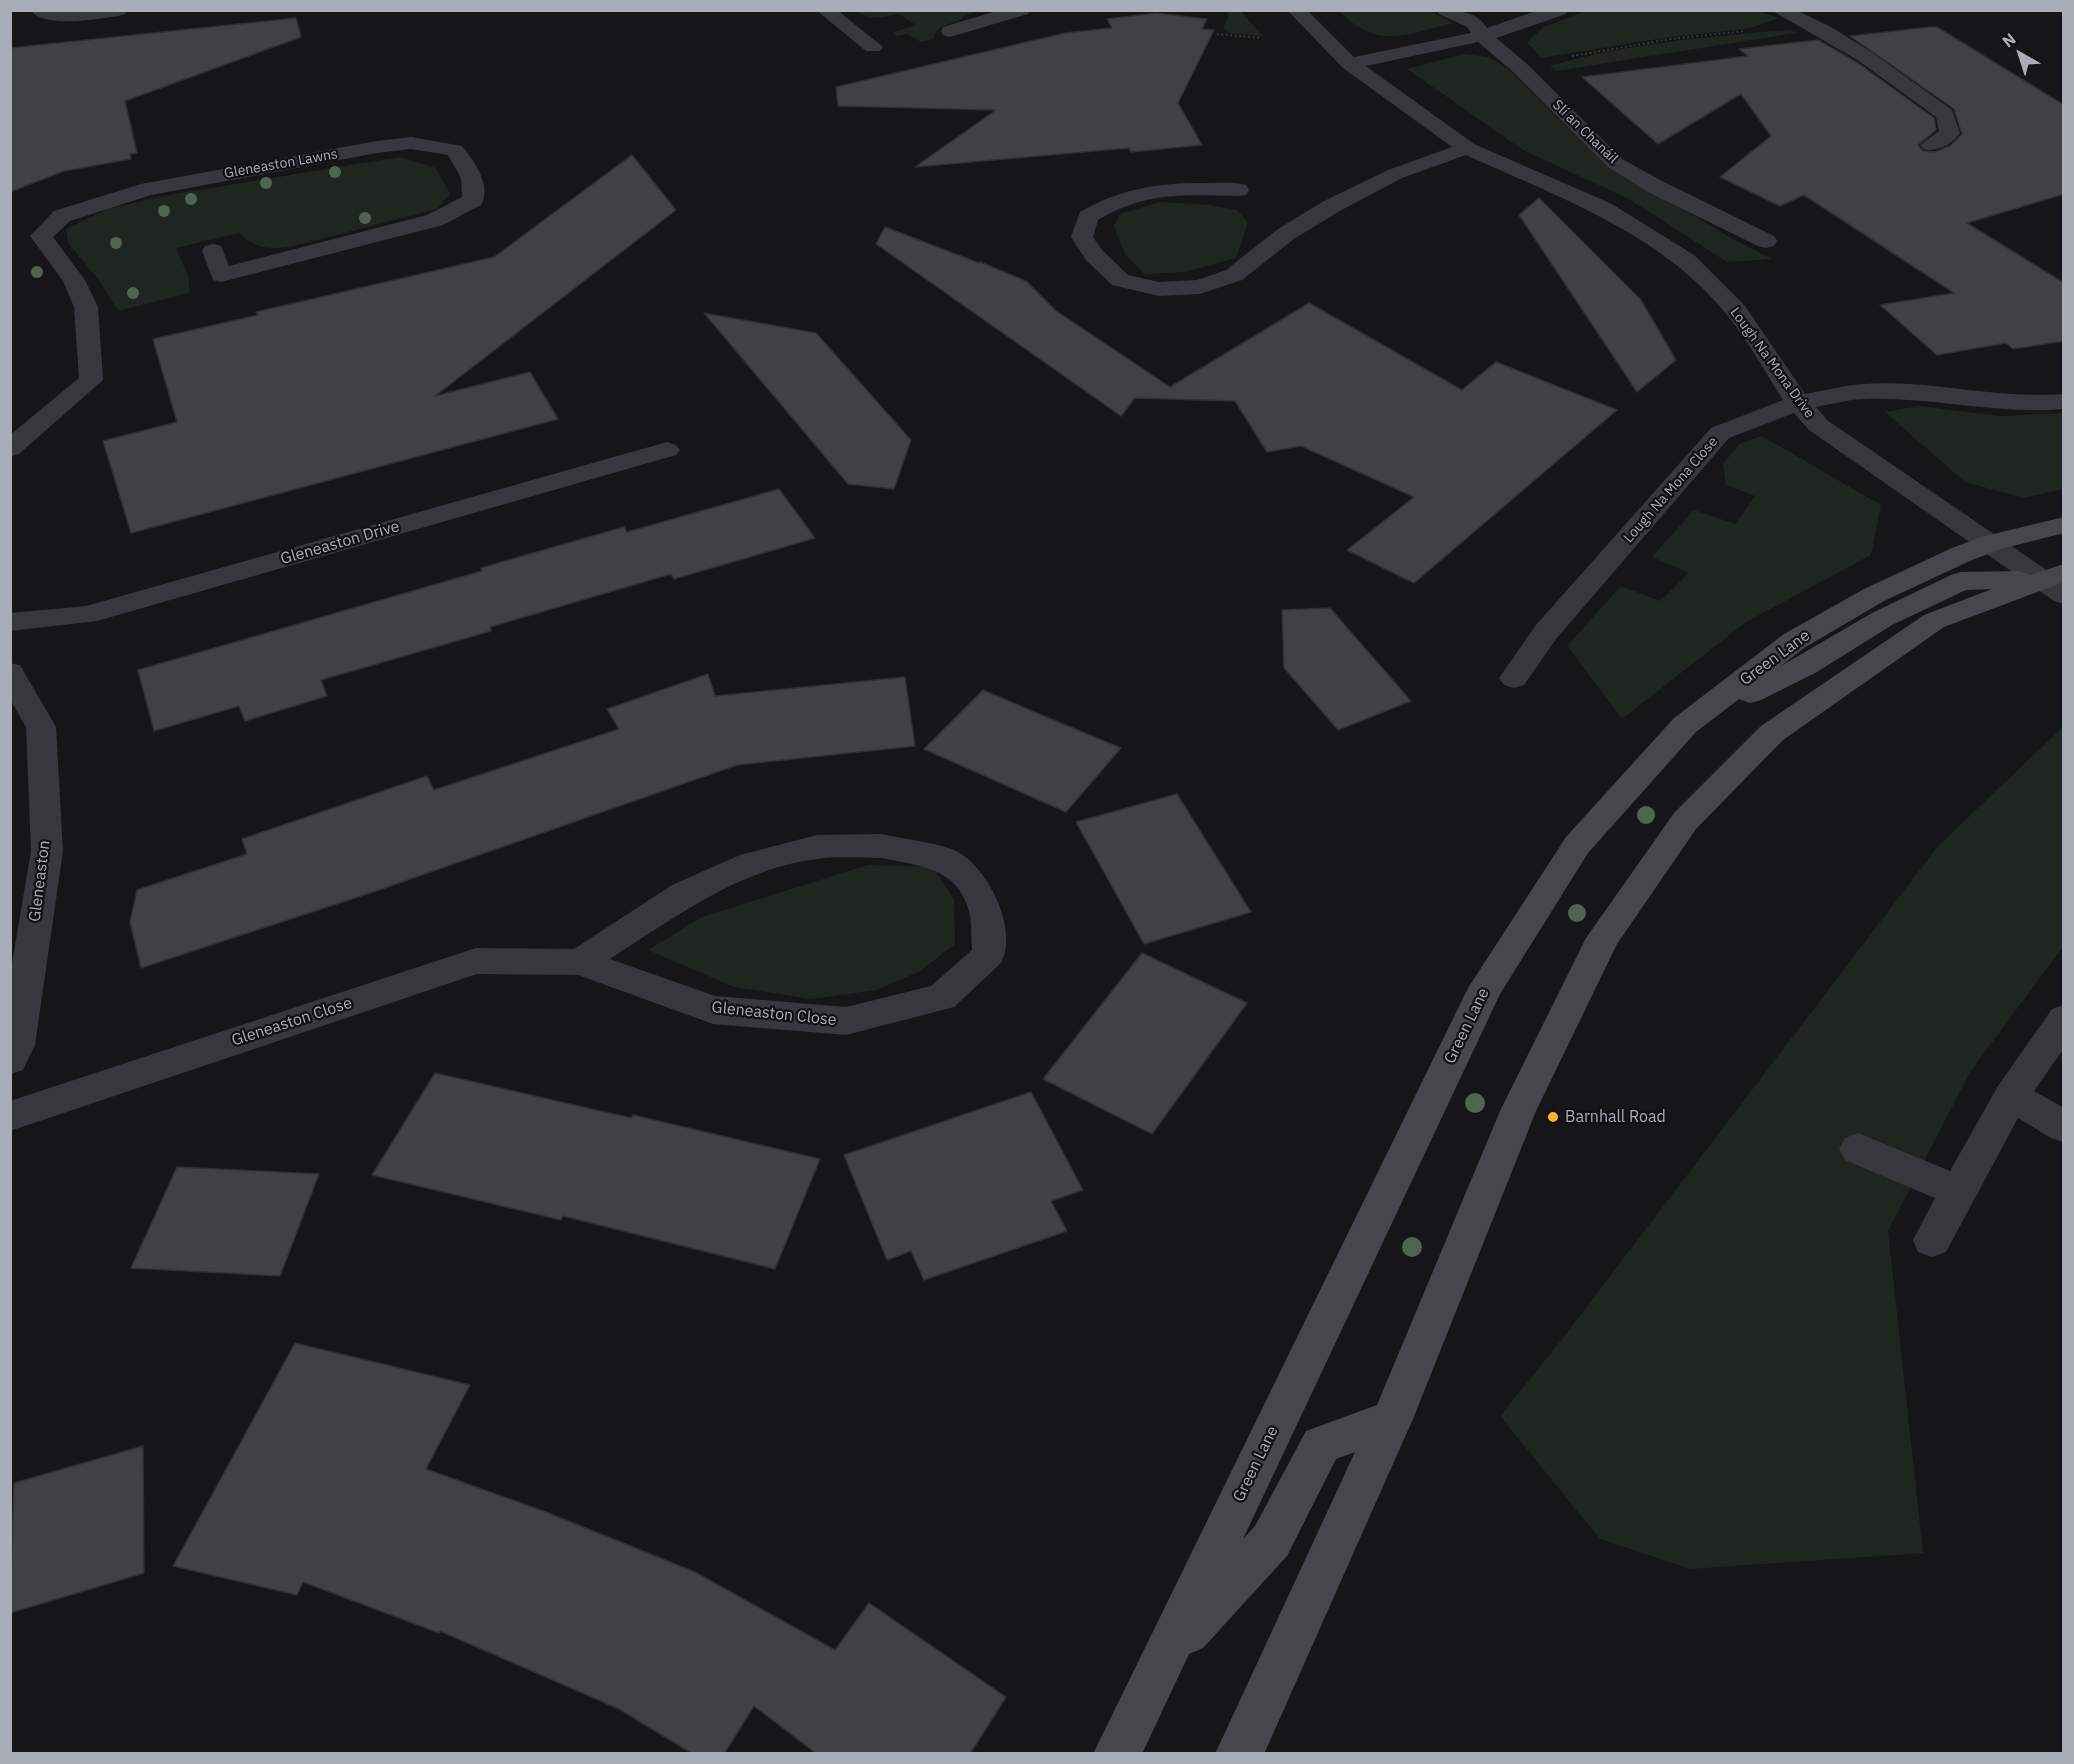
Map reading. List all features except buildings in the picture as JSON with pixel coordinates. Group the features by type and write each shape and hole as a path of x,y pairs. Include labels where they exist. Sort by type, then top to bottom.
{"street":[{"path":"39,10 51,15 90,14 118,10"},
{"path":"825,10 873,47"},
{"path":"950,31 1021,10"},
{"name":"Lough Na Mona Drive","path":"1296,10 1350,64 1467,148 1604,209 1686,260 1737,311 1798,403 1818,425 1991,543 2056,582"},
{"name":"Slí an Chanáil","path":"1446,10 1474,23 1482,36 1518,66 1615,163 1656,187 1766,241"},
{"path":"1350,64 1482,36 1559,10"},
{"path":"1780,10 1804,21 1887,69 1945,114 1950,133 1929,146"},
{"name":"Gleneaston Lawns","path":"10,449 91,380 86,307 74,280 40,236 63,216 149,189 299,160 411,143 454,150 472,178 473,200 435,220 221,275 213,251"},
{"path":"1238,190 1169,189 1136,193 1110,202 1088,217 1082,237 1094,255 1120,280 1159,289 1200,287 1234,275 1286,234 1330,207 1395,174 1467,148"},
{"name":"Lough Na Mona Close","path":"1514,678 1546,632 1720,433 1798,403 1864,392 1932,394 2033,404 2064,401"},
{"name":"Gleneaston Drive","path":"10,622 87,615 667,450"},
{"name":"Green Lane","path":"1118,1754 1485,988 1577,845 1685,725 1794,641 1874,595 1991,543 2064,525"},
{"path":"1991,543 2052,546 2064,544"},
{"path":"1685,725 1806,665 1882,619 1961,581 2056,582"},
{"path":"1239,1754 1392,1419 1523,1101 1604,938 1685,821 1772,733 1934,621 2056,582"},
{"name":"Gleneaston","path":"10,672 41,727 47,851 17,1045 10,1060"},
{"name":"Gleneaston Close","path":"10,1116 476,962 580,962 713,1010 846,1022 942,998 989,954 986,912 973,883 947,860 882,846 817,847 752,863 684,894 580,962"},
{"path":"1932,1240 2011,1096 2064,1019"},
{"path":"2011,1096 2064,1127"},
{"path":"1858,1149 1958,1191"},
{"path":"1163,1658 1271,1541 1321,1445 1392,1419"}],"path":[{"path":"1518,66 1671,39 1772,28 1804,21"}],"shaded area":[{"path":"856,11 974,11 939,28 934,39 921,42 908,34 896,36 894,32 916,25 899,14 872,17"},
{"path":"1226,11 1241,11 1262,36 1230,33 1223,28 1229,15"},
{"path":"1339,11 1430,11 1454,23 1407,35 1380,35 1353,23"},
{"path":"1586,11 1757,11 1779,18 1751,28 1658,39 1541,58 1527,42 1544,27"},
{"path":"1790,30 1796,33 1556,71 1550,66 1639,46"},
{"path":"1464,54 1488,57 1506,67 1571,131 1615,169 1733,239 1772,259 1727,262 1629,199 1523,150 1407,69"},
{"path":"400,157 436,168 450,194 437,209 290,247 262,247 239,233 176,248 189,278 189,293 118,311 98,279 68,243 66,229 107,209 174,194"},
{"path":"1160,202 1209,205 1237,210 1248,222 1236,258 1185,272 1144,274 1125,254 1114,226 1120,214"},
{"path":"1919,406 2000,416 2063,413 2063,489 2024,498 1965,482 1885,412"},
{"path":"1762,436 1881,505 1871,555 1746,622 1622,719 1567,646 1621,586 1660,601 1689,573 1652,557 1694,510 1735,524 1755,496 1726,485 1723,464 1739,444"},
{"path":"2063,727 2063,947 1970,1072 1888,1231 1923,1553 1690,1569 1600,1539 1500,1416 1559,1343 1938,846"},
{"path":"868,865 933,867 954,900 955,944 920,971 877,990 811,999 734,987 648,950 702,917"}],"place":[{"name":"Barnhall Road","path":"1553,1117"}]}
